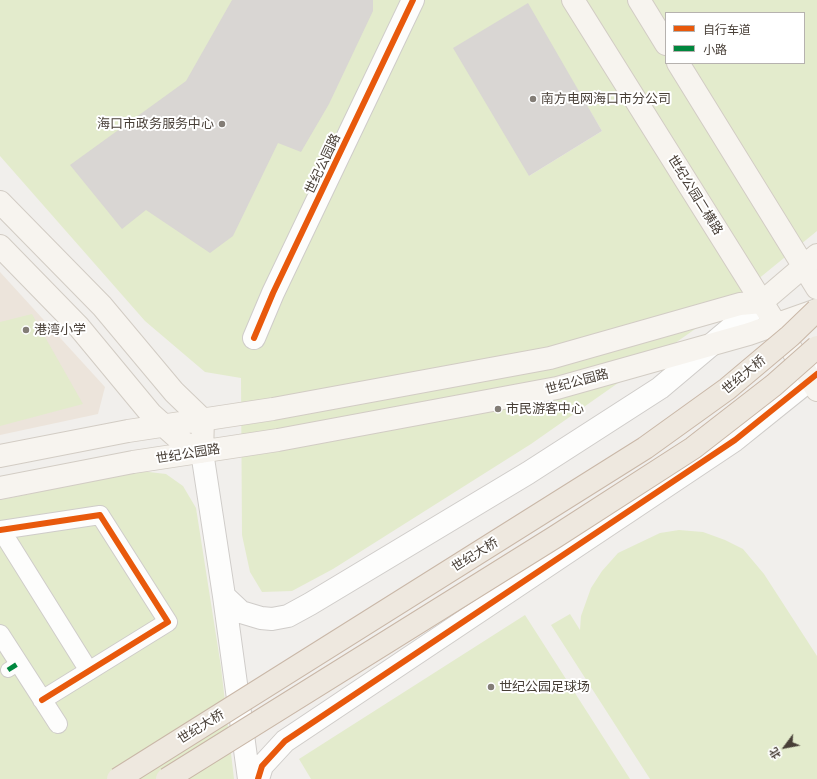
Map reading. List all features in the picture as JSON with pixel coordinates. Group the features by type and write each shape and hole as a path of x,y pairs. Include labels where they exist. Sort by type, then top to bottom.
{"highway":[{"name":"世纪大桥","path":"118,779 645,448 727,389 790,336 817,310"},
{"name":"世纪大桥","path":"167,779 693,448 774,385 817,347"}],"main road":[{"name":"世纪公园二横路","path":"573,0 762,302 815,381"},
{"path":"639,0 665,42"},
{"path":"679,64 811,261 817,288"},
{"path":"0,202 102,306 174,392 203,420 202,452 181,440 151,414 79,327 0,246"},
{"path":"0,456 164,426 443,379 550,358 740,304 762,302 811,261"},
{"name":"世纪公园路","path":"0,488 125,464 433,412 557,388 711,345 817,310"}],"street":[{"name":"世纪公园路","path":"254,338 273,293 413,0"},
{"path":"224,596 241,612 261,618 272,619 288,616 528,473 660,388 762,302"},
{"path":"258,779 262,766 285,741 735,440 815,381"},
{"path":"202,452 224,596 249,779"},
{"path":"42,700 89,671 168,622 100,515 0,530 89,671"},
{"path":"0,634 14,667 42,700 58,724"}],"shaded area":[{"name":"港湾小学","path":"0,272 105,387 98,414 0,435"}],"green space":[{"path":"0,0 817,0 817,231 708,320 531,444 333,569 292,591 262,592 250,572 242,535 241,378 205,372 145,321 0,156","holes":["564,67 602,131 529,176"]},
{"name":"港湾小学","path":"32,314 83,404 0,426 0,322"},
{"path":"140,471 166,474 183,486 196,508 221,667 234,779 0,779 0,500"},
{"path":"679,530 703,532 725,540 743,549 764,574 817,656 817,779 650,779 551,625 570,614 580,630 581,616 591,588 602,571 618,553 660,533"},
{"name":"世纪公园足球场","path":"525,615 630,779 311,779 299,759"}],"building":[{"name":"海口市政务服务中心","path":"232,0 373,0 373,11 329,104 301,152 278,143 233,236 210,253 146,210 122,229 70,165 186,81"},
{"name":"南方电网海口市分公司","path":"528,3 602,131 529,176 453,48"}],"marked path":[{"path":"8,670 19,663"}],"cycle path":[{"path":"254,338 273,293 413,0"},
{"path":"258,779 262,766 285,741 735,440 817,374"},
{"path":"0,530 100,515 168,622 42,700"}],"place":[{"name":"南方电网海口市分公司","path":"533,99"},
{"name":"海口市政务服务中心","path":"222,124"},
{"name":"港湾小学","path":"26,330"},
{"name":"市民游客中心","path":"498,409"},
{"name":"世纪公园足球场","path":"491,687"}]}
